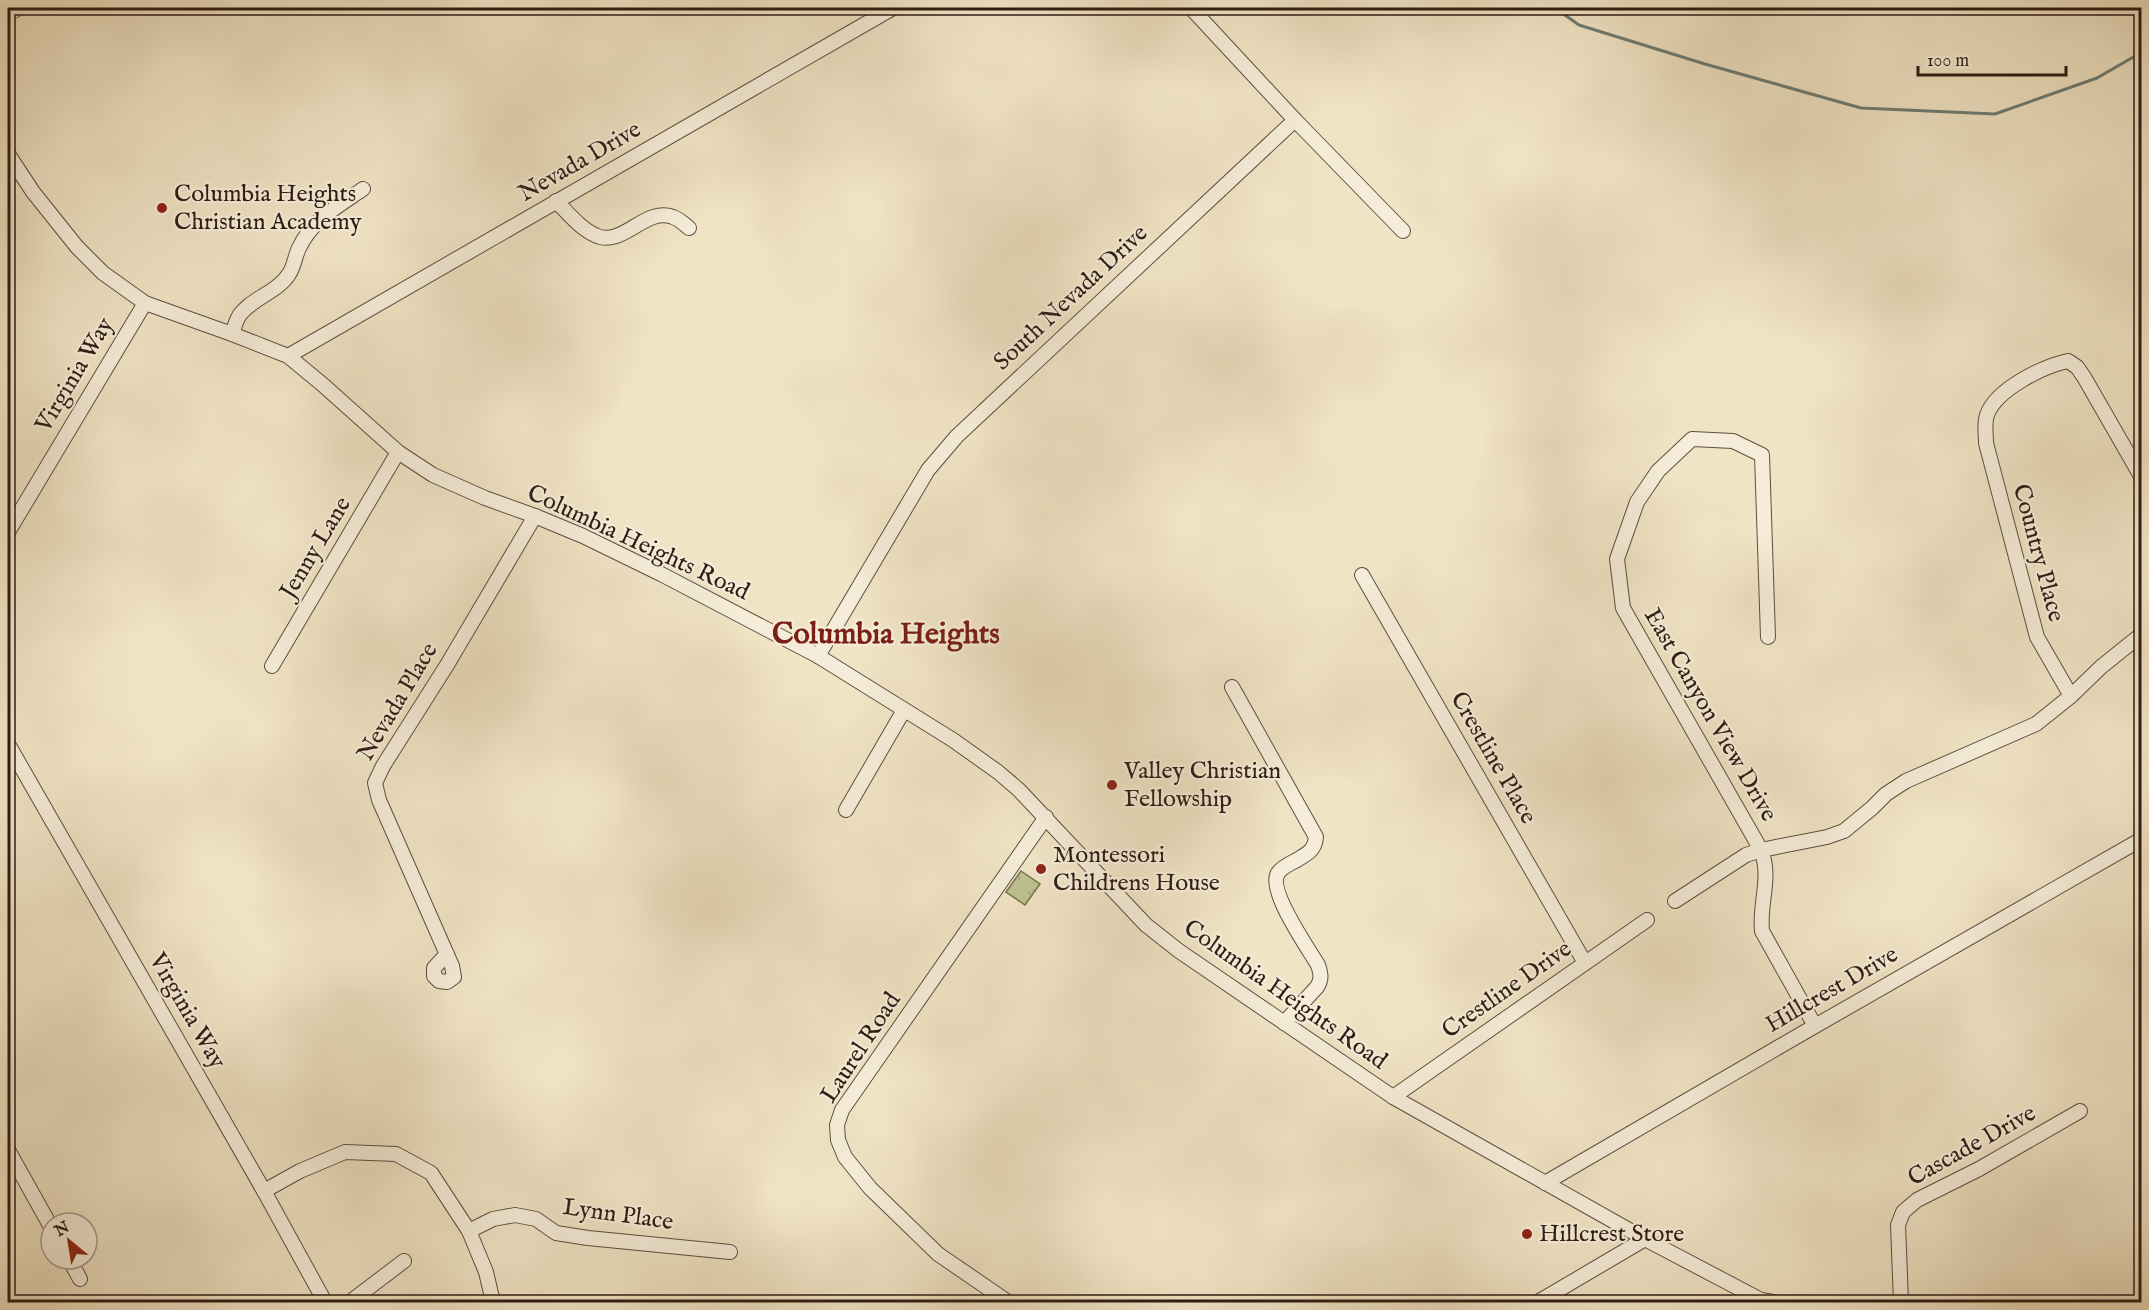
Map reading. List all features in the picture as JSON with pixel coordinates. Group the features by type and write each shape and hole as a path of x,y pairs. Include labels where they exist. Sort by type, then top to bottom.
{"street":[{"path":"8,14 19,8"},
{"name":"Nevada Drive","path":"288,356 893,8"},
{"path":"1191,8 1402,231"},
{"name":"South Nevada Drive","path":"818,656 928,470 957,436 1295,120"},
{"name":"Columbia Heights Road","path":"8,154 33,192 76,247 104,273 145,303 288,356 398,452 433,475 583,536 818,656 953,740 998,772 1046,817 1146,925 1179,951 1393,1097 1645,1239 1761,1300 1773,1302"},
{"path":"232,334 239,316 289,274 299,248 310,229 327,213 363,189"},
{"path":"556,201 587,230 596,236 610,239 656,217 672,216 689,228"},
{"name":"Virginia Way","path":"9,525 145,303"},
{"name":"Country Place","path":"2071,696 2037,637 1986,443 1988,414 1997,398 2015,384 2057,363 2068,361 2078,367 2142,478"},
{"name":"East Canyon View Drive","path":"1768,637 1761,455 1733,441 1692,439 1658,471 1637,502 1617,559 1623,608 1761,850 1766,863 1762,930 1815,1026"},
{"name":"Jenny Lane","path":"272,666 398,452"},
{"name":"Nevada Place","path":"447,954 379,800 375,783 382,766 447,664 535,516"},
{"name":"Crestline Place","path":"1362,575 1585,963"},
{"path":"1675,901 1734,861 1761,850 1827,837 1844,831 1886,794 1906,781 2036,724 2071,696 2100,667 2142,634"},
{"path":"1232,687 1316,837 1316,844 1312,851 1282,869 1276,881 1282,902 1318,964 1321,974 1317,987 1284,1023"},
{"path":"846,810 904,710"},
{"name":"Virginia Way","path":"8,744 325,1302"},
{"name":"Laurel Road","path":"1008,1302 938,1254 890,1209 845,1157 838,1140 837,1125 842,1110 1046,817"},
{"name":"Hillcrest Drive","path":"1545,1183 2142,839"},
{"name":"Crestline Drive","path":"1393,1097 1647,920"},
{"name":"Cascade Drive","path":"1900,1302 1898,1225 1904,1212 1917,1200 1979,1169 2080,1111"},
{"path":"8,1149 42,1211"},
{"path":"264,1191 300,1171 345,1152 396,1154 431,1173 469,1231 486,1272 493,1302"},
{"name":"Lynn Place","path":"469,1231 493,1219 515,1215 536,1219 556,1233 730,1252"},
{"path":"1538,1302 1645,1239"},
{"path":"350,1302 404,1261"},
{"path":"76,1271 80,1279"}],"green space":[{"path":"1021,871 1040,884 1025,905 1006,892"}],"waterway":[{"path":"1555,8 1579,25 1705,64 1861,108 1995,114 2097,78 2142,52"}],"place":[{"name":"Columbia Heights Christian Academy","path":"162,208"},
{"name":"Valley Christian Fellowship","path":"1112,785"},
{"name":"Montessori Childrens House","path":"1041,869"},
{"name":"Hillcrest Store","path":"1527,1234"}],"district":[{"name":"Columbia Heights","path":"886,635"}]}
